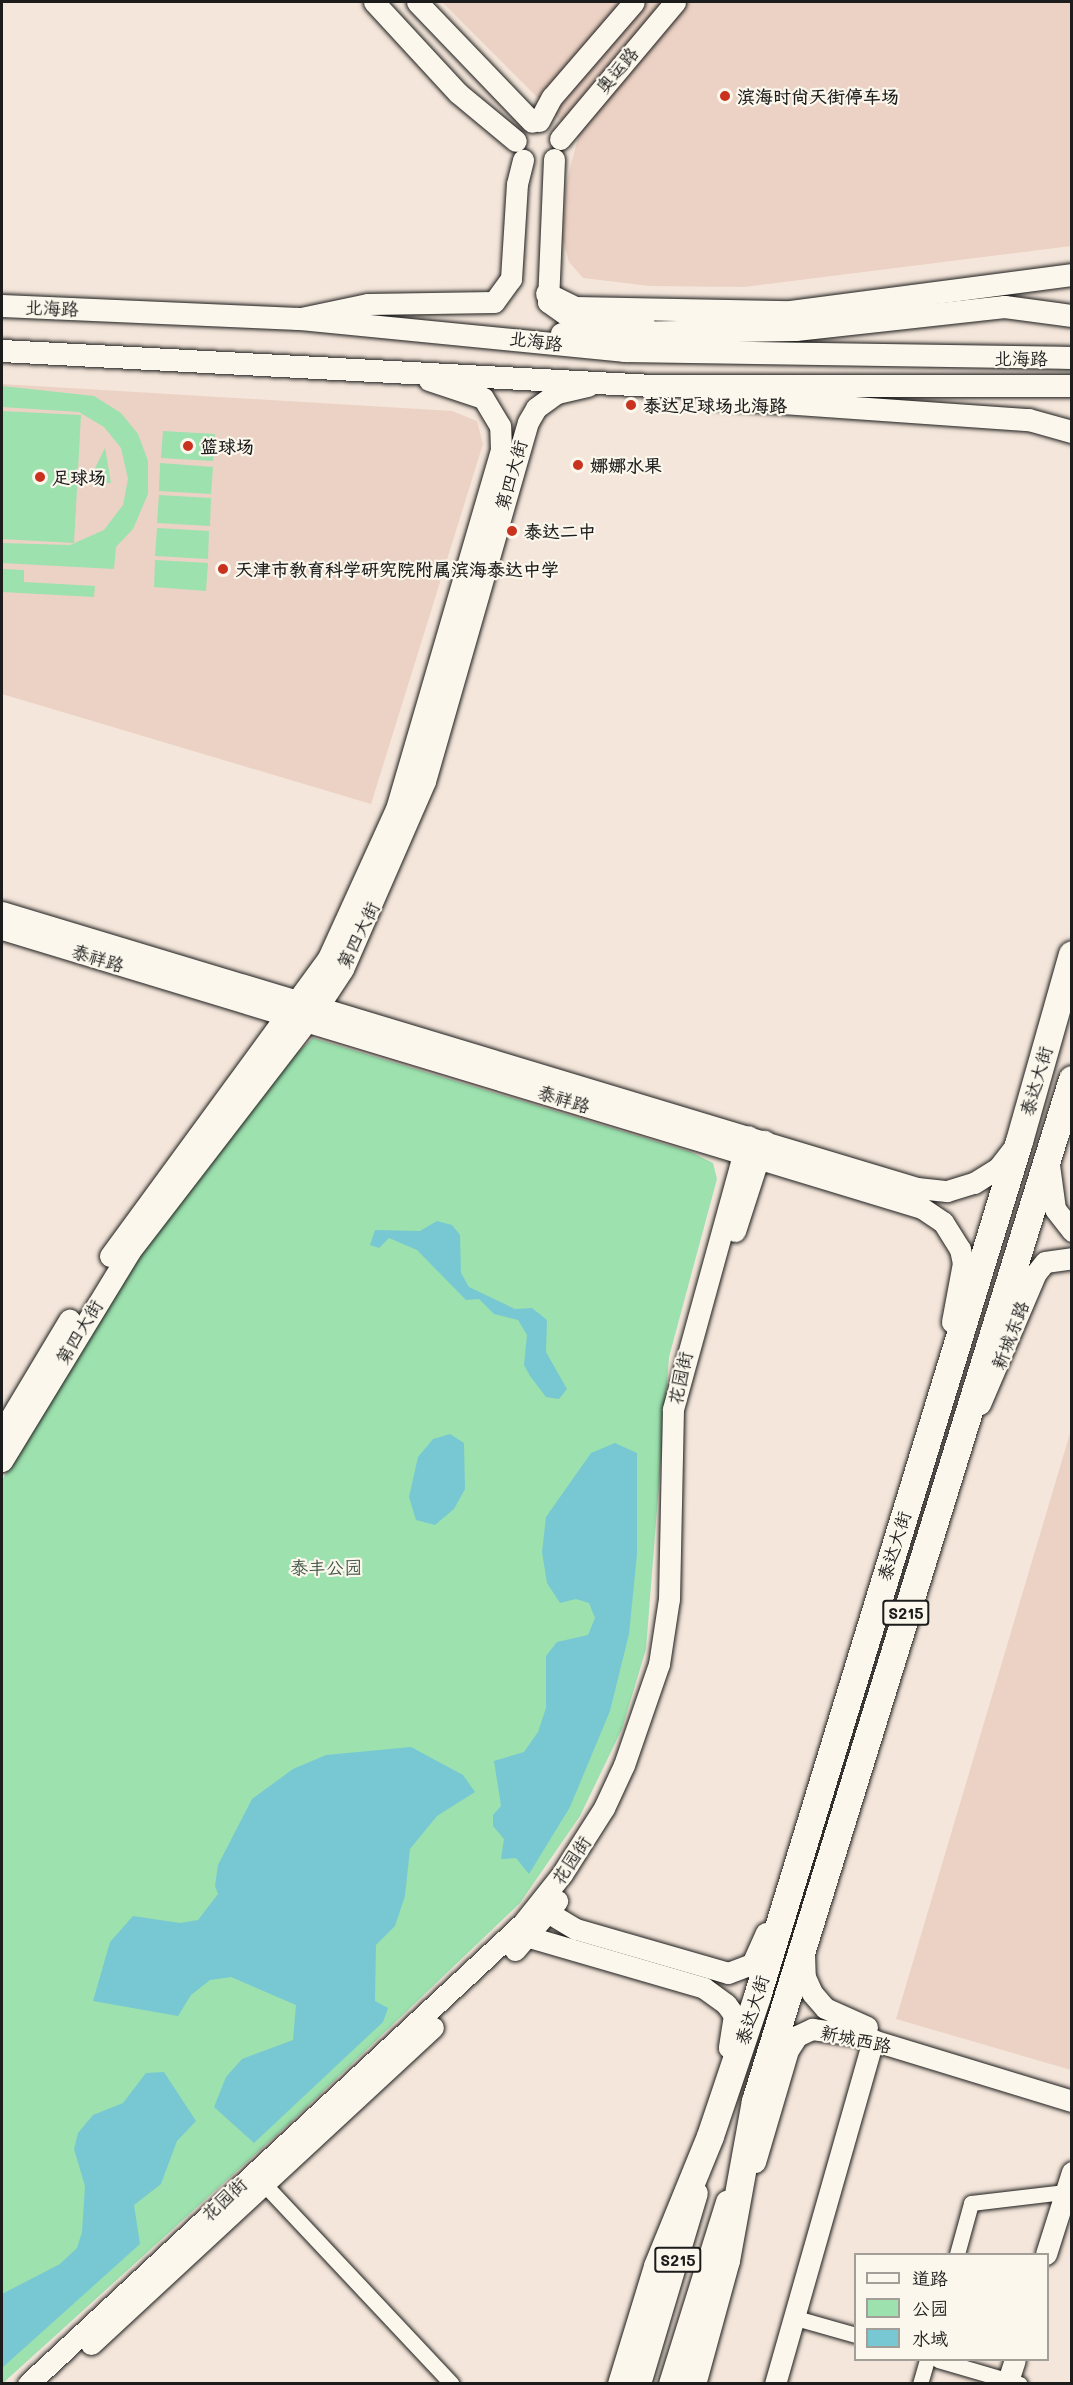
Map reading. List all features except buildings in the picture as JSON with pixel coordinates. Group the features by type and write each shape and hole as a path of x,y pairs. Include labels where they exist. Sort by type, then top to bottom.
{"highway":[{"name":"泰达大街","path":"621,2384 657,2266 710,2136 730,2079 1019,1142 1071,954"},
{"name":"泰达大街","path":"726,2260 743,2149 1071,1082"},
{"path":"692,2384 726,2260"}],"main road":[{"path":"547,294 576,308 791,312 1071,275"},
{"name":"北海路","path":"2,306 299,319 510,337 625,351 1071,358"},
{"path":"510,337 744,331 984,308 1022,308 1071,316"},
{"name":"北海路","path":"2,351 390,369 652,386 1071,386"},
{"path":"652,386 707,398 790,406 1029,420 1071,432"},
{"name":"S215","path":"640,2384 690,2219 710,2136"},
{"name":"S215","path":"670,2384 743,2149"}],"street":[{"path":"374,2 459,93 535,166 557,149"},
{"path":"417,2 536,122 553,127 557,149 547,294 552,308 564,313 681,331"},
{"name":"奥运路","path":"536,122 552,97 634,2"},
{"name":"奥运路","path":"557,149 675,2"},
{"path":"299,319 368,304 494,302 511,279 521,129 536,122"},
{"name":"第四大街","path":"2,1432 136,1216 291,1008 344,931 396,808 498,471 500,426 483,398 462,388 390,369"},
{"name":"第四大街","path":"2,1461 130,1251 313,1014 343,969 388,874 425,782 528,422 536,408 557,393 609,383"},
{"name":"泰祥路","path":"2,912 291,1008"},
{"name":"泰祥路","path":"2,929 313,1014 753,1147 933,1192 962,1188 985,1178 1019,1142"},
{"name":"泰祥路","path":"753,1147 915,1206 950,1232 963,1263 938,1401"},
{"name":"花园街","path":"48,2384 529,1937 549,1913 626,1792 657,1716 680,1611 683,1432 698,1350 753,1147"},
{"name":"花园街","path":"28,2384 523,1923 562,1874 599,1817 624,1765 659,1664 669,1599 673,1409 753,1147"},
{"path":"1049,1152 1054,1203 1071,1231"},
{"name":"新城东路","path":"964,1433 995,1375 1036,1273 1045,1262 1071,1258"},
{"path":"549,1913 576,1929 669,1959 738,1972 752,1964 786,1894"},
{"path":"529,1937 696,1985 720,1999 734,2015 728,2056 730,2079"},
{"name":"新城西路","path":"804,1948 805,1977 812,1993 840,2016 1071,2088"},
{"name":"新城西路","path":"726,2260 788,2050 797,2036 812,2029 873,2040 1071,2101"},
{"path":"775,2384 796,2318 873,2040"},
{"path":"957,2253 971,2203 1068,2182 1046,2253"},
{"path":"264,2184 452,2384"},
{"path":"796,2318 854,2335"},
{"path":"920,2384 927,2361"},
{"path":"941,2361 1012,2382 1015,2361"}],"shaded area":[{"path":"442,2 1071,2 1071,246 744,287 650,286 583,278 569,262 563,240 566,184 578,138"},
{"name":"天津市教育科学研究院附属滨海泰达中学","path":"2,384 452,411 477,421 483,444 371,804 2,694"},
{"path":"1071,1430 1072,2070 896,2019"}],"green space":[{"path":"2,386 94,396 121,413 138,434 148,461 148,494 133,529 116,547 114,569 2,563 2,543 70,545 104,530 123,505 128,479 121,448 104,427 79,412 2,407"},
{"name":"足球场","path":"2,411 81,415 74,543 2,539"},
{"name":"篮球场","path":"163,431 215,434 213,461 161,458"},
{"path":"105,448 111,483 89,480"},
{"name":"篮球场","path":"160,463 213,467 211,494 159,491"},
{"name":"篮球场","path":"159,495 211,498 210,526 157,523"},
{"path":"157,528 209,531 208,559 155,556"},
{"path":"155,560 208,563 206,591 154,587"},
{"path":"2,569 24,570 24,582 95,586 94,597 2,592"},
{"name":"泰丰公园","path":"313,1038 691,1152 713,1163 717,1179 669,1357 646,1649 622,1729 580,1816 520,1903 291,2122 2,2384 2,1480 133,1264 283,1066"}],"water":[{"path":"437,1221 452,1225 460,1235 461,1273 469,1287 515,1309 532,1308 547,1320 546,1352 567,1389 559,1399 546,1397 524,1365 527,1335 518,1320 494,1314 479,1299 466,1300 417,1250 389,1238 379,1248 370,1245 375,1230 420,1231"},
{"path":"450,1434 464,1443 465,1489 454,1509 435,1525 416,1520 409,1497 418,1457 433,1439"},
{"path":"615,1443 637,1453 637,1554 629,1634 610,1711 570,1807 529,1874 516,1858 501,1859 504,1839 493,1826 493,1815 501,1806 494,1761 524,1752 538,1732 546,1708 546,1656 557,1642 588,1635 595,1618 589,1603 576,1599 560,1603 547,1583 542,1552 546,1517 591,1453"},
{"path":"411,1747 463,1775 475,1792 437,1816 410,1849 405,1896 395,1926 376,1945 375,2001 388,2008 383,2022 254,2143 214,2107 226,2077 242,2059 293,2040 296,2005 231,1977 210,1980 191,1995 178,2016 93,2001 110,1942 133,1916 180,1923 198,1920 218,1894 215,1886 218,1865 252,1799 293,1769 326,1755"},
{"path":"164,2072 196,2121 177,2141 161,2184 134,2205 140,2244 2,2368 2,2294 60,2264 77,2248 82,2232 85,2186 74,2149 78,2133 93,2115 123,2103 146,2073"}],"place":[{"name":"滨海时尚天街停车场","path":"725,96"},
{"name":"泰达足球场北海路","path":"631,405"},
{"name":"篮球场","path":"188,446"},
{"name":"娜娜水果","path":"578,465"},
{"name":"足球场","path":"40,477"},
{"name":"泰达二中","path":"512,531"},
{"name":"天津市教育科学研究院附属滨海泰达中学","path":"223,569"}]}
